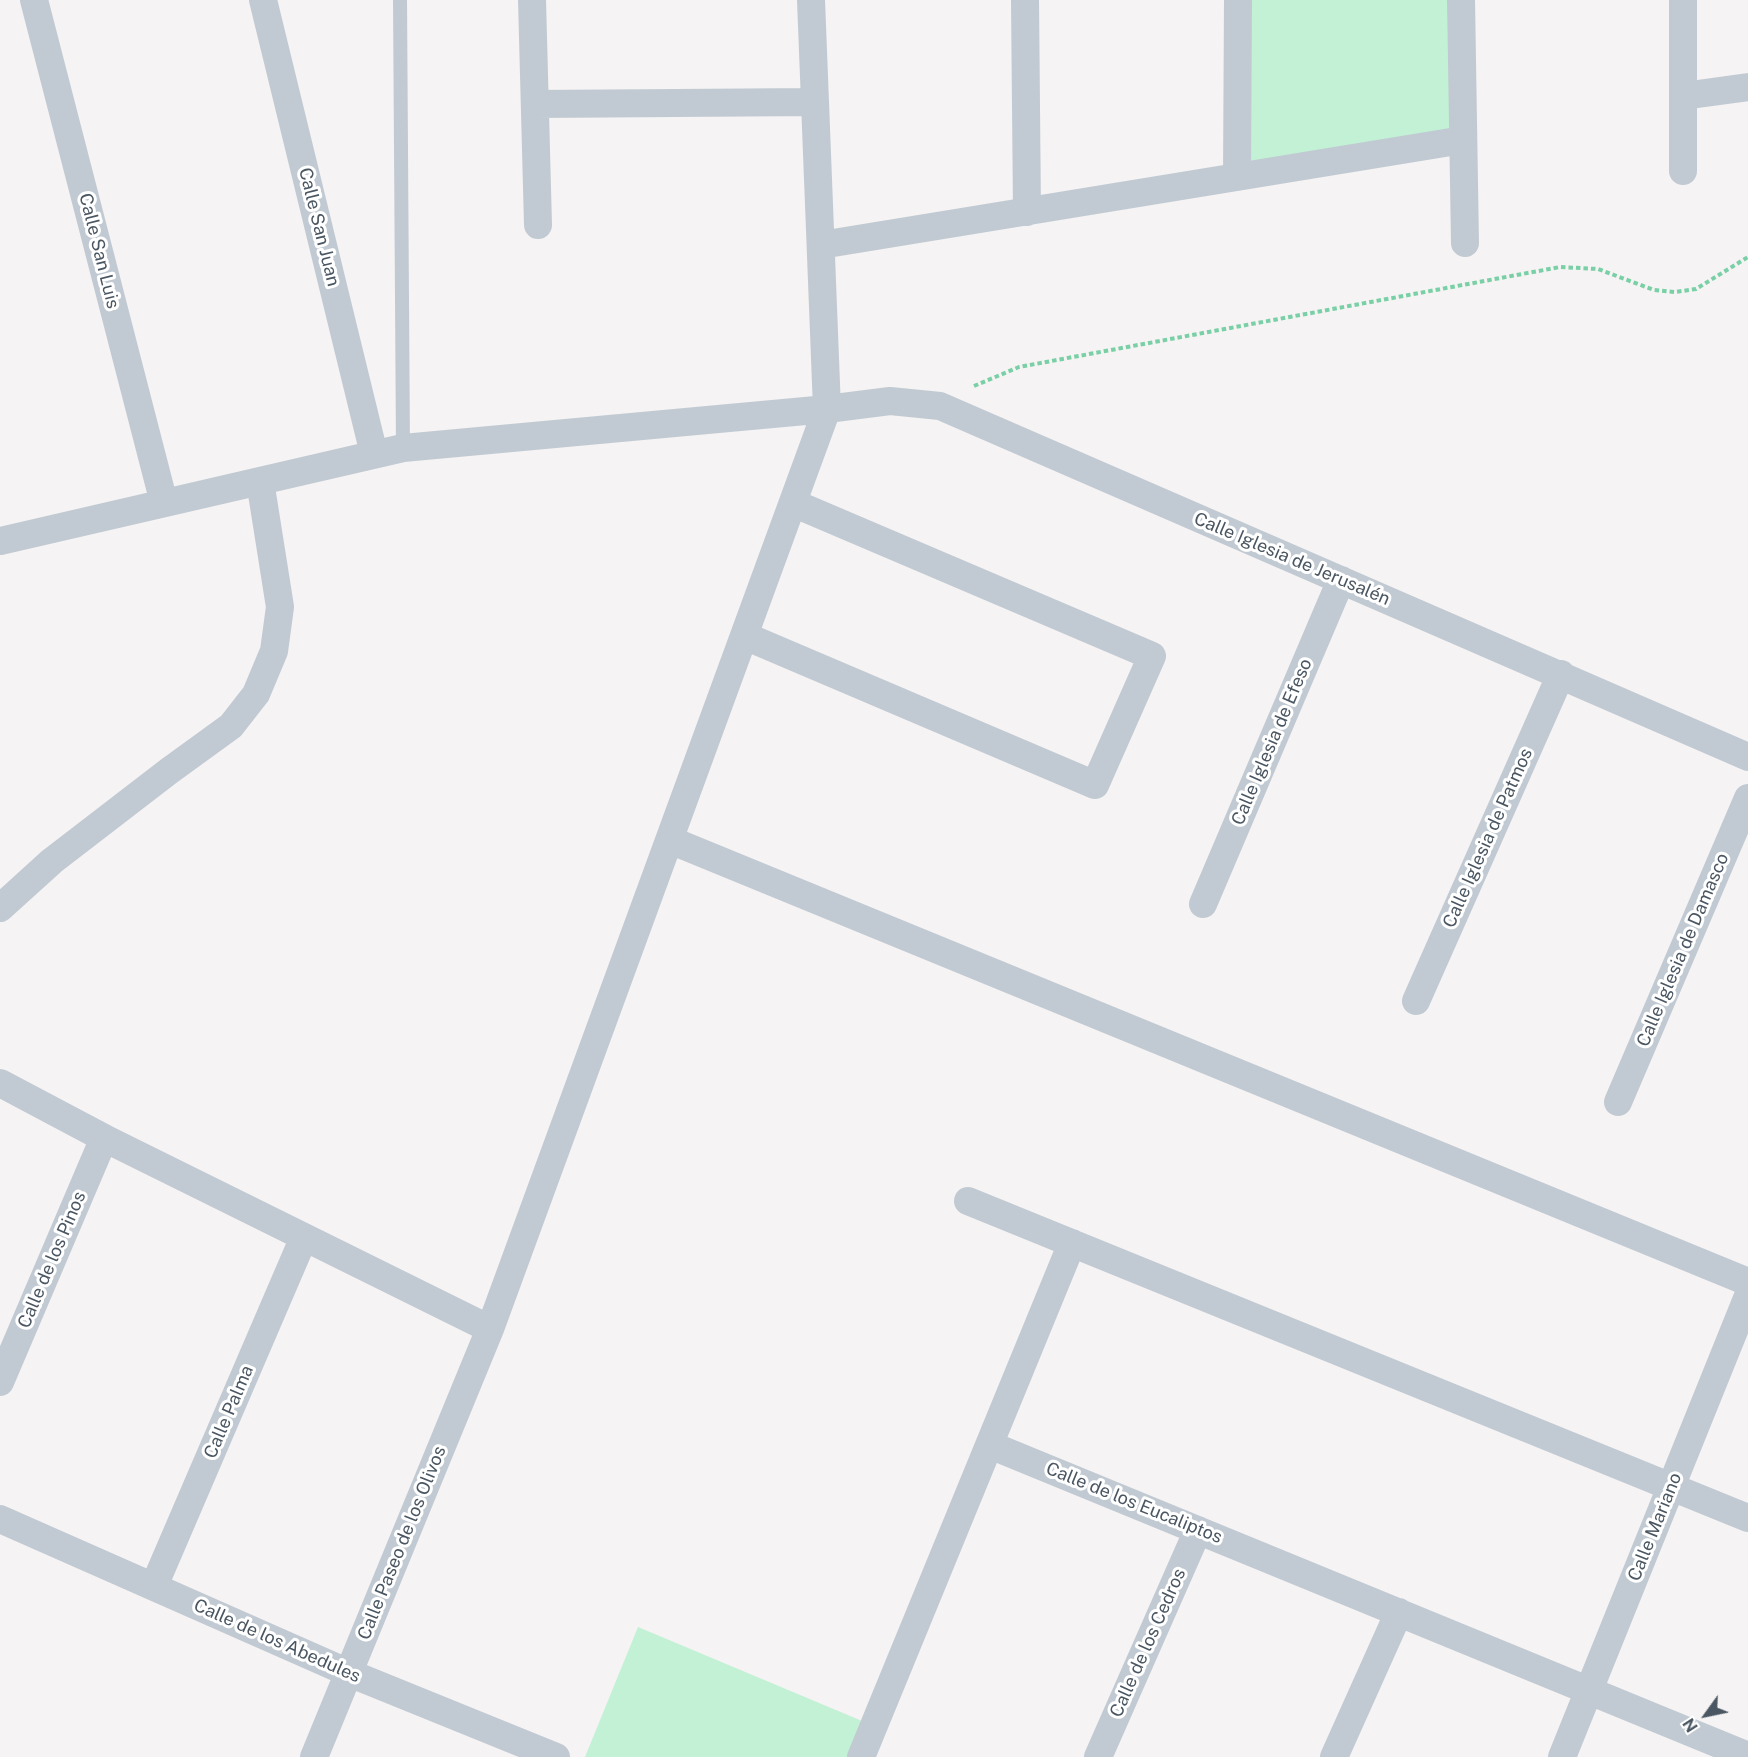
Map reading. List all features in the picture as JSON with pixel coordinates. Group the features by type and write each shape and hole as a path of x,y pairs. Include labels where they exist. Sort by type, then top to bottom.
{"street":[{"name":"Calle San Luis","path":"34,0 164,503"},
{"name":"Calle San Juan","path":"263,0 374,454"},
{"path":"532,0 538,225"},
{"path":"811,0 827,409"},
{"path":"1025,0 1027,212"},
{"path":"1237,177 1238,0"},
{"path":"1461,0 1465,243"},
{"path":"1683,0 1683,171"},
{"path":"1683,96 1748,87"},
{"path":"535,104 815,102"},
{"path":"821,245 1463,140"},
{"name":"Calle Iglesia de Jerusalén","path":"0,541 403,448 827,409 890,401 940,406 1748,757"},
{"name":"Calle Paseo de los Olivos","path":"314,1757 490,1329 827,409"},
{"path":"0,909 51,861 231,726 256,694 274,651 280,607 260,481"},
{"path":"745,636 1095,785 1152,656 793,503"},
{"name":"Calle Iglesia de Efeso","path":"1203,904 1341,580"},
{"name":"Calle Iglesia de Patmos","path":"1416,1001 1561,674"},
{"name":"Calle Iglesia de Damasco","path":"1618,1102 1748,798"},
{"path":"670,840 1748,1282"},
{"path":"0,1083 104,1138 490,1329"},
{"name":"Calle de los Pinos","path":"0,1382 104,1138"},
{"path":"968,1201 1748,1518"},
{"name":"Calle Palma","path":"154,1586 304,1237"},
{"path":"861,1757 1072,1242"},
{"name":"Calle Mariano","path":"1562,1757 1748,1296"},
{"name":"Calle de los Eucaliptos","path":"990,1445 1748,1756"},
{"name":"Calle de los Abedules","path":"0,1519 349,1673 556,1757"},
{"name":"Calle de los Cedros","path":"1098,1757 1198,1530"},
{"path":"1334,1757 1399,1612"}],"lane":[{"path":"400,0 403,448"}],"path":[{"path":"940,406 974,386 1019,366 1526,272 1560,267 1598,268 1654,290 1675,292 1696,289 1748,257"}],"green space":[{"path":"1243,0 1460,0 1461,137 1245,169"},
{"path":"638,1627 874,1726 861,1757 585,1757"}]}
